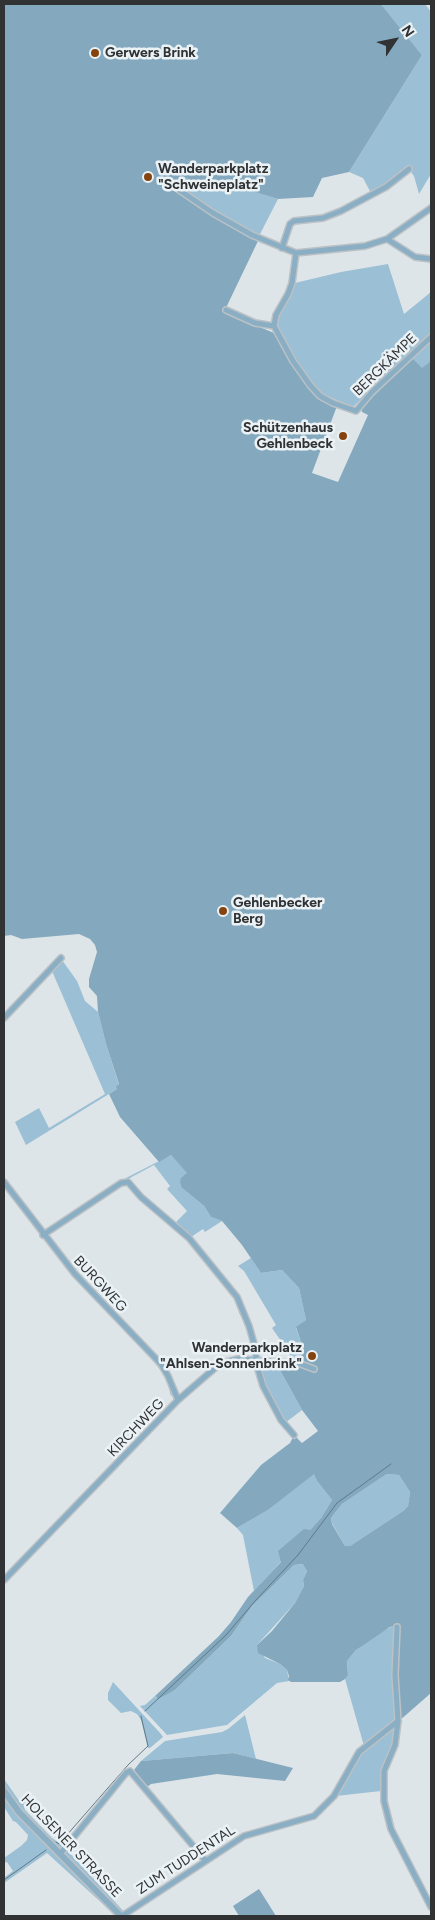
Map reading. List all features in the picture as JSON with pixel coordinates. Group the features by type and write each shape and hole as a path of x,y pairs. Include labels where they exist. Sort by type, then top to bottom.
{"street":[{"path":"282,248 290,224 294,221 323,218 341,211 386,187 409,169"},
{"path":"166,181 213,214 252,235 296,253 365,246 387,239 431,208"},
{"path":"387,239 415,256 431,259"},
{"path":"226,310 255,323 274,326 276,315 292,283 296,253"},
{"name":"BERGKÄMPE","path":"274,326 293,361 310,386 320,396 333,403 356,410 372,392 431,337"},
{"path":"4,1018 61,958"},
{"name":"BURGWEG","path":"4,1182 75,1274 161,1364 178,1400"},
{"path":"44,1235 122,1183 128,1182 141,1197 184,1233 237,1297 249,1326 263,1386 281,1420 294,1435"},
{"name":"KIRCHWEG","path":"4,1580 178,1400 215,1368 226,1362 238,1359 298,1363 314,1369"},
{"path":"397,1627 395,1675 398,1720 395,1745 384,1771 384,1801 391,1829 431,1907"},
{"name":"ZUM TUDDENTAL","path":"121,1916 244,1836 314,1816 334,1796 359,1752 398,1720"},
{"path":"60,1854 126,1773 130,1771 205,1860"},
{"name":"HOLSENER STRASSE","path":"4,1791 19,1812 121,1916"}],"shaded area":[{"path":"4,4 381,4 422,55 349,172 322,178 313,197 278,199 217,180 207,188 184,177 173,183 171,187 258,241 224,312 274,333 291,362 319,398 337,406 312,473 338,482 368,415 362,412 361,408 412,358 422,368 431,361 431,1693 399,1721 397,1699 398,1625 390,1627 356,1650 347,1661 348,1675 340,1682 291,1682 288,1680 287,1670 280,1664 258,1653 257,1645 272,1631 295,1603 304,1586 303,1580 307,1571 303,1564 294,1565 252,1606 231,1636 175,1690 158,1699 155,1696 219,1636 248,1597 281,1562 278,1551 304,1529 310,1530 321,1518 332,1500 317,1481 314,1474 268,1510 237,1528 220,1513 261,1465 290,1443 293,1437 295,1436 302,1443 318,1431 302,1410 276,1363 285,1364 286,1359 300,1360 302,1345 296,1327 306,1320 299,1288 282,1270 261,1273 242,1245 222,1221 211,1217 204,1206 182,1188 181,1178 187,1173 171,1155 159,1162 120,1117 109,1094 117,1089 116,1087 119,1084 98,1012 97,996 89,987 89,979 97,952 95,945 90,939 79,934 22,939 11,935 4,936","holes":["387,1474 399,1475 410,1492 408,1506 350,1546 345,1546 332,1524 331,1518 342,1504"]},
{"path":"381,4 425,4 431,12 431,174 419,194 414,176 408,168 371,193 363,178 349,172 422,55"},
{"path":"184,177 217,179 278,199 259,236 215,212 173,183"},
{"path":"388,264 404,314 431,292 431,361 422,369 408,355 353,407 322,394 312,384 295,360 276,326 278,315 295,283 341,272"},
{"path":"62,960 77,981 85,1001 98,1012 119,1085 117,1089 26,1145 15,1122 39,1108 49,1128 105,1094 52,971"},
{"path":"171,1155 188,1173 182,1188 204,1206 211,1217 222,1221 205,1232 203,1229 191,1237 176,1222 187,1211 167,1189 170,1186 154,1165 128,1179 127,1183 183,1234 127,1184 122,1185 49,1235 77,1273 165,1366 176,1391 171,1396 166,1377 146,1352 78,1282 4,1187 4,1184 43,1228 47,1229 126,1178"},
{"path":"201,1255 228,1286 245,1315 240,1315 233,1295"},
{"path":"251,1258 261,1273 282,1270 299,1288 306,1320 296,1328 302,1345 300,1361 286,1359 290,1356 287,1349 283,1350 281,1341 272,1328 276,1325 244,1271 238,1266"},
{"path":"259,1363 276,1363 302,1410 285,1423 267,1390"},
{"path":"314,1473 317,1481 332,1500 321,1518 254,1591 243,1535 237,1528 268,1510"},
{"path":"387,1474 399,1475 410,1492 408,1506 350,1546 345,1546 331,1518 342,1504"},
{"path":"304,1564 307,1571 303,1580 304,1586 295,1603 257,1645 265,1658 280,1664 287,1670 289,1681 277,1683 227,1725 167,1735 140,1706 145,1705 155,1696 156,1698 175,1690 231,1636 252,1606 294,1565"},
{"path":"395,1625 393,1675 397,1720 364,1746 345,1679 348,1674 347,1661 356,1650 372,1637"},
{"path":"113,1682 163,1737 150,1748 148,1748 141,1720 137,1714 131,1711 121,1713 108,1700 108,1693"},
{"path":"245,1715 256,1759 233,1753 141,1761 165,1741 222,1732"},
{"path":"397,1723 393,1745 382,1771 381,1791 336,1796 356,1757"},
{"path":"233,1753 293,1768 285,1781 217,1774 151,1784 147,1787 134,1770 141,1761"},
{"path":"4,1779 20,1802 28,1801 24,1806 25,1810 52,1838 62,1845 106,1795 64,1847 128,1916 116,1916 47,1853 4,1883 4,1876 13,1871 7,1862 4,1863 4,1858 21,1846 27,1840 28,1835 13,1821 4,1807"},
{"path":"259,1889 276,1916 239,1916 233,1906"}],"waterway":[{"path":"145,1711 226,1635 298,1555 337,1503 391,1464"},
{"path":"56,1842 59,1844 128,1765 148,1746 141,1716"},
{"path":"4,1880 46,1850"}],"place":[{"name":"Gerwers Brink","path":"95,53"},
{"name":"Wanderparkplatz \"Schweineplatz\"","path":"148,177"},
{"name":"Schützenhaus Gehlenbeck","path":"343,436"},
{"name":"Gehlenbecker Berg","path":"223,911"},
{"name":"Wanderparkplatz \"Ahlsen-Sonnenbrink\"","path":"312,1356"}]}
